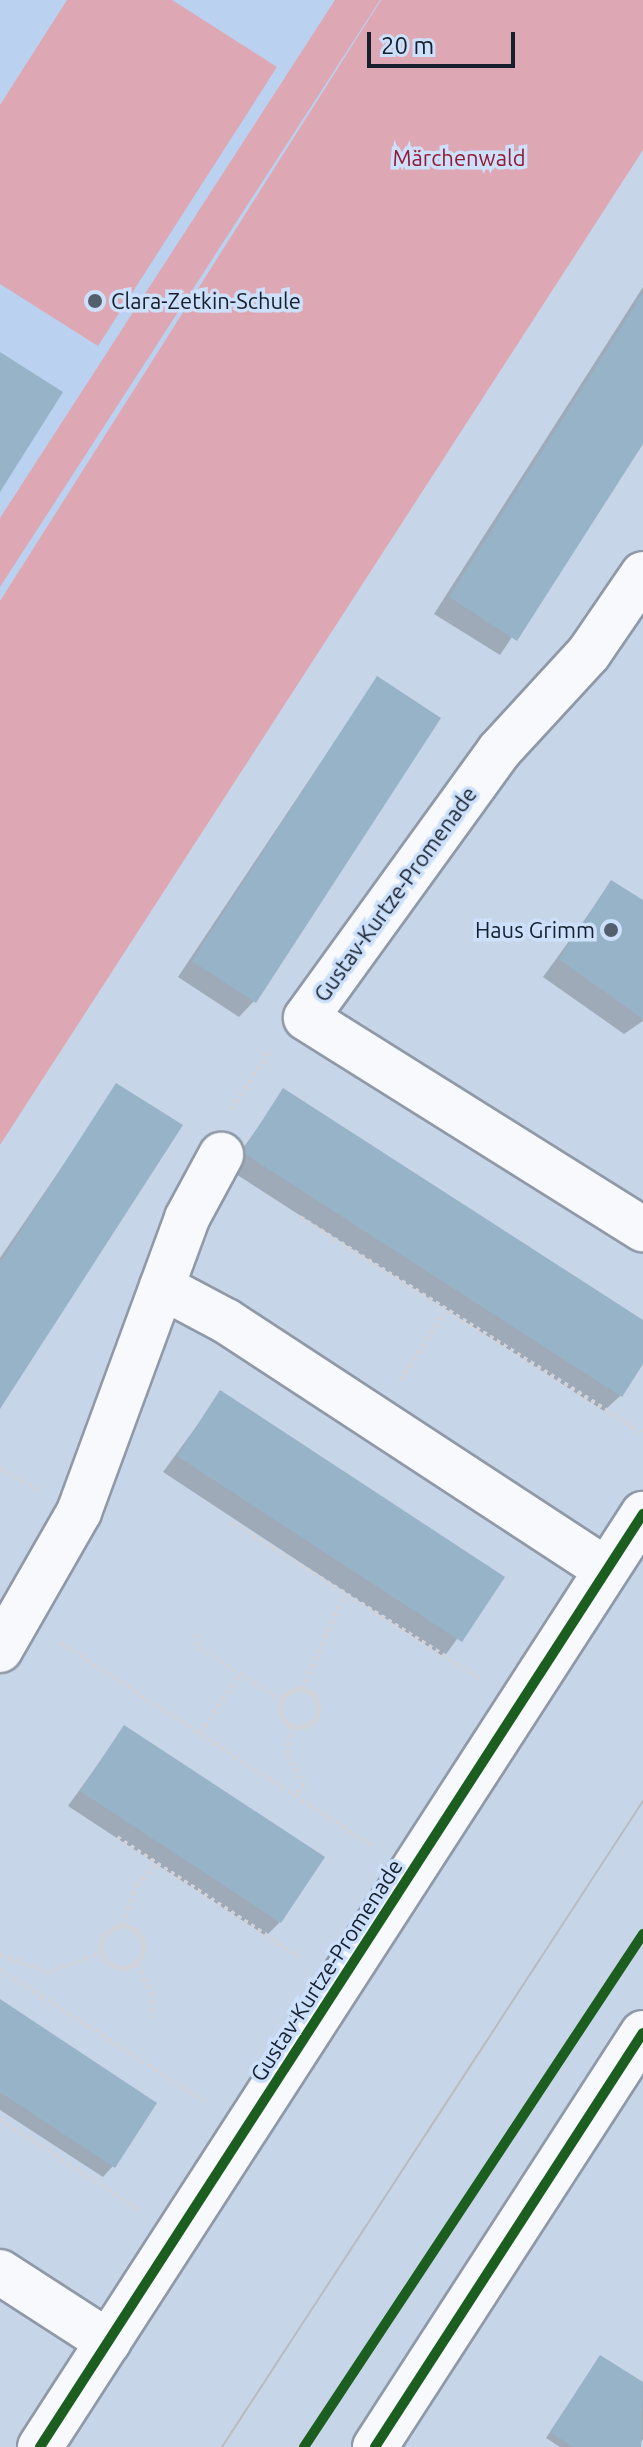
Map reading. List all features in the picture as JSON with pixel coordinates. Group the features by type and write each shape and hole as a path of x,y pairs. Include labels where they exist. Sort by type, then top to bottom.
{"street":[{"name":"Gustav-Kurtze-Promenade","path":"643,574 589,653 499,751 306,1018 643,1229"},
{"path":"11,1634 79,1512 187,1218 221,1155"},
{"path":"162,1287 374,1416 606,1570"},
{"name":"Gustav-Kurtze-Promenade","path":"40,2447 245,2127 414,1873 643,1514"},
{"path":"375,2447 643,2033"},
{"path":"0,2272 108,2342"}],"path":[{"path":"221,1155 207,1146 280,1034 306,1018"},
{"path":"300,1217 643,1433"},
{"path":"374,1416 445,1311"},
{"path":"232,1522 522,1705"},
{"path":"281,1700 302,1689 309,1659 344,1595"},
{"path":"196,1633 199,1647 281,1700"},
{"path":"11,1634 200,1733 414,1873"},
{"path":"200,1733 240,1673"},
{"path":"291,1726 310,1724 318,1714 317,1701 302,1689"},
{"path":"281,1700 279,1712 291,1726 287,1754 304,1783 295,1796"},
{"path":"117,1837 342,1984"},
{"path":"101,1953 105,1934 123,1925 136,1885 158,1864"},
{"path":"123,1925 143,1944 136,1963 151,1992 151,2017"},
{"path":"304,2447 643,1934"},
{"path":"0,1954 47,1972 101,1953"},
{"path":"101,1953 115,1967 136,1963"},
{"path":"0,1969 245,2127"},
{"path":"0,2119 177,2236"}],"shaded area":[{"name":"Clara-Zetkin-Schule","path":"0,0 381,0 0,601"}],"green space":[{"path":"67,0 172,0 277,67 98,346 0,284 0,105"},
{"path":"335,0 380,0 0,587 0,518"},
{"name":"Märchenwald","path":"381,0 643,0 643,150 0,1145 0,601"}],"building":[{"path":"643,293 643,444 517,641 449,597"},
{"path":"0,352 63,392 0,492"},
{"path":"377,676 441,718 256,1003 192,961"},
{"name":"Haus Grimm","path":"611,880 643,900 643,1019 559,959"},
{"path":"116,1083 183,1125 0,1409 0,1263"},
{"path":"283,1088 643,1320 643,1364 622,1397 242,1152"},
{"path":"220,1390 505,1577 462,1642 177,1456"},
{"path":"124,1725 325,1857 281,1923 80,1791"},
{"path":"0,1999 157,2103 115,2168 0,2092"},
{"path":"600,2355 643,2382 641,2447 574,2447 550,2432"}],"tram line":[{"path":"222,2447 643,1801"}],"cycle path":[{"path":"40,2447 643,1514"},
{"path":"304,2447 643,1934"},
{"path":"375,2447 643,2033"}],"place":[{"name":"Clara-Zetkin-Schule","path":"95,301"},
{"name":"Haus Grimm","path":"611,930"}]}
